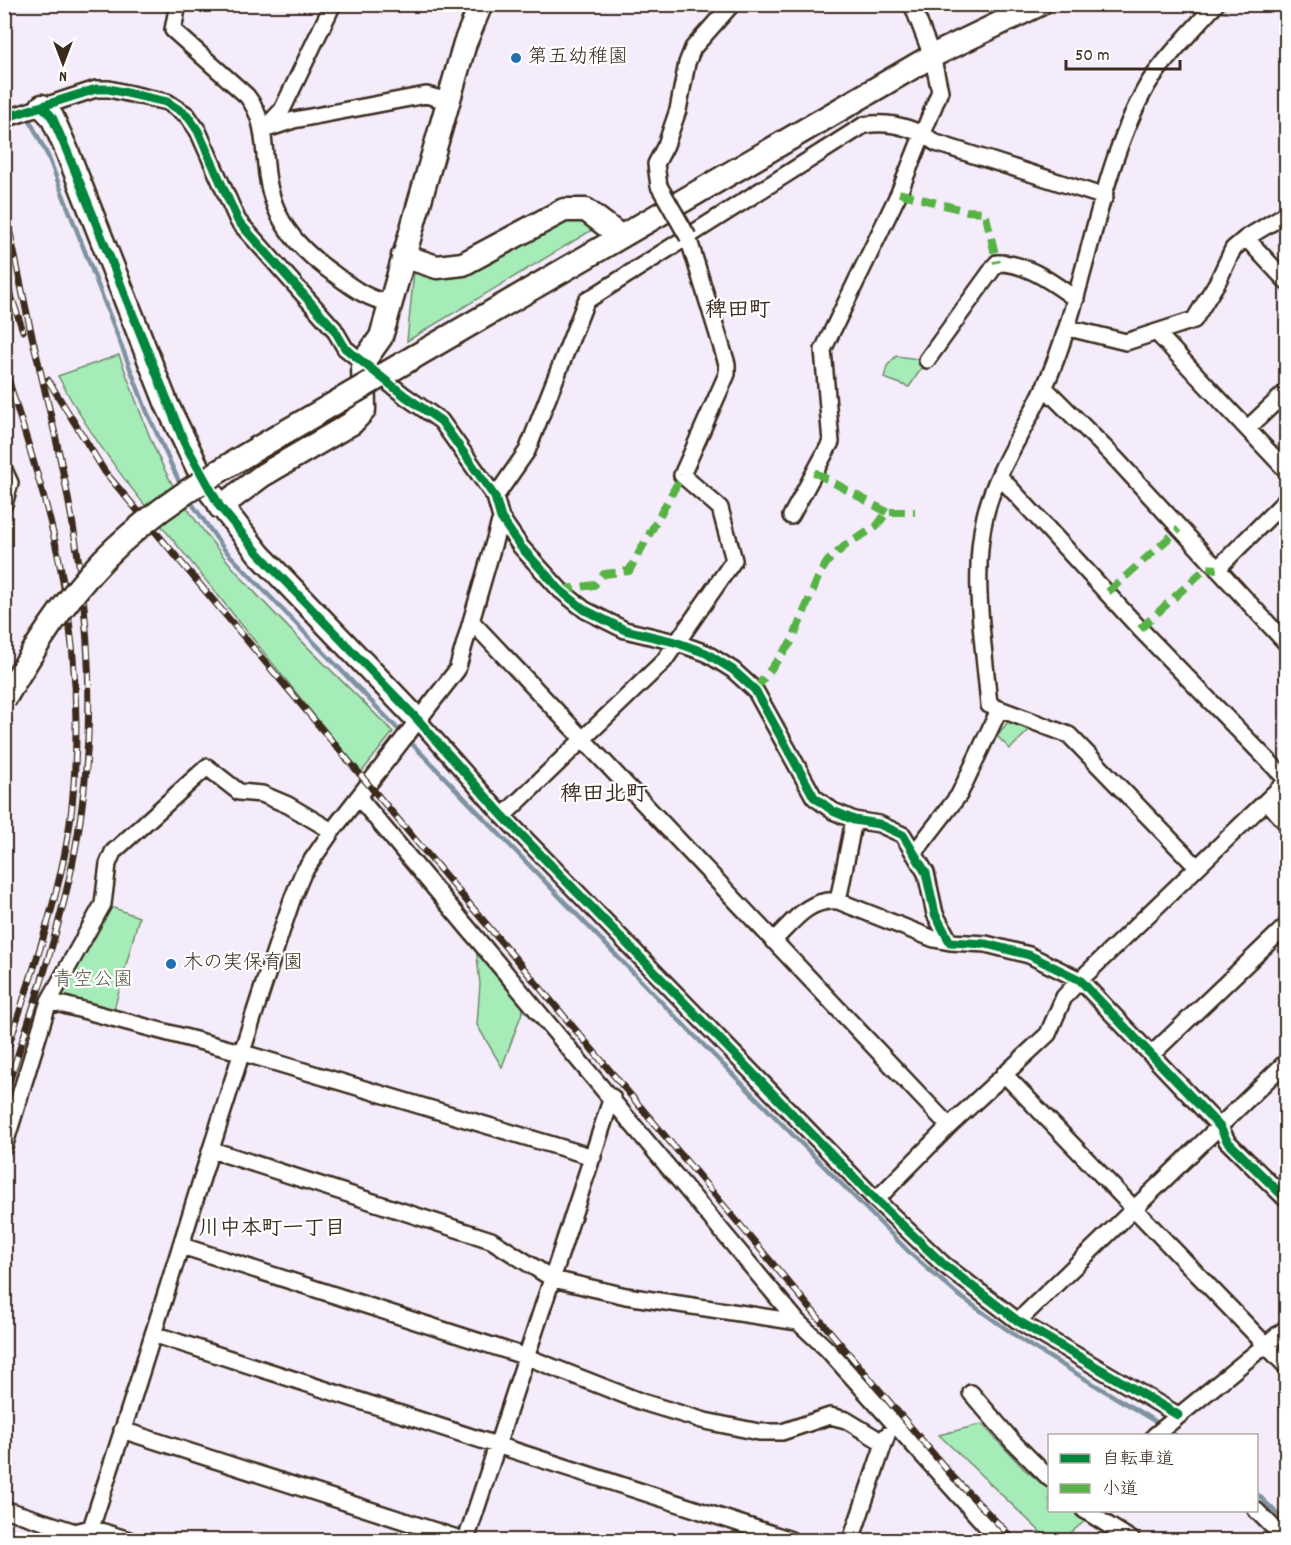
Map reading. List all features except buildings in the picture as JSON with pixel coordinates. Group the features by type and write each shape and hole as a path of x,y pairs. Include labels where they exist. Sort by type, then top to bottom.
{"street":[{"path":"178,4 173,30 247,96 255,107 264,130 269,186 289,235 313,258 370,300 390,303"},
{"path":"264,130 282,110 333,4"},
{"path":"220,507 263,475 352,423 364,410 363,362 381,337 465,43 481,4"},
{"path":"503,816 664,660 734,560 720,508 682,475 727,374 727,364 688,237 659,186 656,164 666,145 678,110 687,63 693,48 732,4"},
{"path":"791,516 831,442 823,350 899,193 940,91 932,56 912,4"},
{"path":"4,700 33,650 75,592 105,558 141,525 228,466 932,56 1040,4"},
{"path":"1197,867 1069,735 989,705 979,599 980,555 986,516 1000,477 1044,387 1069,327 1126,130 1149,83 1216,4"},
{"path":"8,118 96,89 109,89 167,102 187,115 198,131 238,221 333,329 345,348 405,396 441,421 495,497 501,518 543,573 585,610 625,630 675,642 706,653 733,670 755,690 814,797 833,811 854,820 879,824 903,835 926,873 935,914 950,942"},
{"path":"264,130 294,120 426,95 448,101"},
{"path":"42,106 52,117 68,151 171,414 220,507 259,554 503,816 876,1200 943,1264 1018,1321 1175,1418"},
{"path":"495,497 527,451 586,301 864,125 883,122 923,134 936,143 1105,197"},
{"path":"403,256 437,267 463,264 564,210 586,210 620,236"},
{"path":"1069,327 1126,342 1194,320 1218,281 1233,249 1246,238 1287,213"},
{"path":"1246,238 1287,281"},
{"path":"927,360 997,263 1010,262 1042,276 1076,299"},
{"path":"1157,333 1287,470"},
{"path":"1044,387 1116,459 1287,643"},
{"path":"1248,428 1287,392"},
{"path":"4,470 10,483 4,504"},
{"path":"876,1200 949,1126 1048,1034 1064,997 1080,980 1287,781 1140,629 1000,477"},
{"path":"1217,569 1287,500"},
{"path":"89,1534 182,1246 240,1052 300,881 332,831 457,670 501,518"},
{"path":"472,622 580,739 949,1126"},
{"path":"915,852 959,795 999,710"},
{"path":"4,1147 49,1001 103,904 108,864 113,852 207,767 239,792 262,794 288,805 332,831"},
{"path":"358,798 612,1097 798,1322 827,1349 999,1540"},
{"path":"1267,801 1287,823"},
{"path":"838,901 854,820"},
{"path":"773,941 814,903 838,901 934,939 986,944 1029,955 1080,980 1220,1127 1227,1141 1287,1199"},
{"path":"1151,1055 1287,926"},
{"path":"49,1001 240,1052 592,1157"},
{"path":"1018,1321 1287,1062"},
{"path":"1004,1074 1134,1211 1287,1366"},
{"path":"122,1430 465,1540 612,1097"},
{"path":"212,1150 490,1240 553,1279 626,1296 798,1322"},
{"path":"182,1246 527,1357 642,1402 705,1421 759,1432 782,1432 830,1416 846,1420 884,1443"},
{"path":"1155,1434 1268,1346 1287,1328"},
{"path":"153,1334 498,1445 559,1467 791,1540"},
{"path":"971,1393 1013,1442 1048,1477"},
{"path":"851,1540 884,1443 893,1424"},
{"path":"4,1509 75,1533 129,1540"},
{"path":"1087,1512 1132,1540"},
{"path":"1258,1512 1287,1540"}],"green space":[{"path":"569,216 587,224 592,230 407,341 414,271 445,276 475,271"},
{"path":"119,355 160,461 178,494 201,527 225,558 279,618 393,732 360,774 134,492 86,424 58,376"},
{"path":"896,356 927,360 909,387 884,378 887,366"},
{"path":"1011,718 1032,727 1010,749 997,736"},
{"name":"青空公園","path":"103,904 139,917 112,1017 49,1001"},
{"path":"475,937 527,999 502,1067 477,1025 480,984"},
{"path":"982,1424 1024,1469 1048,1488 1048,1512 1076,1512 1086,1520 1062,1540 1049,1540 939,1435"}],"waterway":[{"path":"31,123 48,156 147,412 182,488"},
{"path":"188,498 224,549 671,1012 912,1255 957,1294 1026,1343 1161,1425"},
{"path":"1168,1430 1174,1434"},
{"path":"1258,1495 1286,1522"}],"railway":[{"path":"4,205 62,466 72,522 81,577 89,690 88,747 82,806 69,880 50,954 4,1098"},
{"path":"4,275 23,331"},
{"path":"4,365 56,544 70,629 76,717 76,747 68,838 44,934 4,1060"},
{"path":"48,380 105,472 952,1476 1014,1540"}],"marked path":[{"path":"899,193 967,211 985,212 997,263"},
{"path":"814,472 887,512"},
{"path":"560,590 594,585 604,574 629,571 682,475"},
{"path":"755,690 792,641 820,573 828,561 847,544 876,527 887,512 915,512"},
{"path":"1108,592 1179,529"},
{"path":"1140,629 1206,568 1217,569"}],"cycle path":[{"path":"4,118 96,89 109,89 167,102 187,115 198,131 238,221 334,329 345,348 405,396 441,421 495,497 501,518 521,547 560,590 585,610 625,630 675,642 706,653 733,670 755,690 814,797 833,811 854,820 879,824 903,835 926,873 935,914 950,942 986,944 1029,955 1080,980 1220,1127 1227,1141 1286,1199"},
{"path":"42,106 52,117 67,151 184,442 220,507 259,554 418,720 503,816 876,1200 943,1264 1018,1321 1178,1415"}],"place":[{"name":"第五幼稚園","path":"516,58"},
{"name":"木の実保育園","path":"171,964"}],"district":[{"name":"稗田町","path":"738,311"},
{"name":"稗田北町","path":"604,795"},
{"name":"川中本町一丁目","path":"272,1230"}]}
